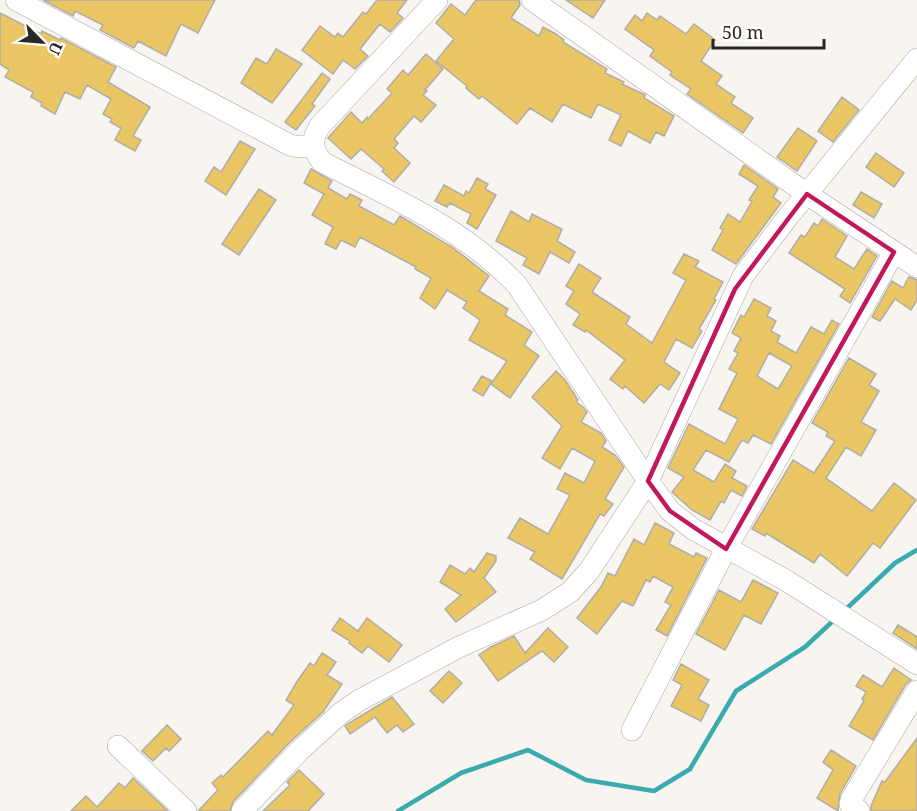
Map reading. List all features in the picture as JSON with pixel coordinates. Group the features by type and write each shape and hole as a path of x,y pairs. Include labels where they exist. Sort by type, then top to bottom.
{"street":[{"path":"16,0 290,145 299,147 313,145"},
{"path":"437,0 320,126 314,135 315,153 322,162 441,223 517,285 670,512 726,549 787,581 838,612 917,664"},
{"path":"532,0 807,194 917,267"},
{"path":"242,811 299,751 341,713 358,701 459,647 542,610 570,592 589,571 648,481 739,282 917,59"},
{"path":"632,730 726,549 894,252"},
{"path":"860,811 850,804 851,800 917,691"},
{"path":"117,746 186,811"}],"highlighted area":[{"path":"807,194 894,252 726,549 670,511 648,481 735,289"}],"building":[{"path":"43,0 215,0 198,33 181,24 166,56 138,41 134,48 100,30 103,25 75,11 73,16"},
{"path":"377,0 407,0 397,13 403,18 390,32 380,24 360,49 368,56 355,69 343,60 333,74 302,50 320,26 335,37 338,33 343,37 363,12 366,14"},
{"path":"476,0 519,0 520,5 511,18 539,36 543,27 556,34 564,40 563,42 607,69 605,73 645,95 644,98 674,116 664,136 656,132 650,143 628,131 621,146 609,140 621,115 598,104 591,118 563,104 552,122 530,108 517,124 482,96 479,99 436,61 454,39 436,23 451,4 465,15"},
{"path":"566,0 605,0 593,18"},
{"path":"0,13 41,34 42,31 60,40 61,38 116,67 108,82 150,107 133,136 141,140 135,151 115,140 121,128 110,122 112,119 103,114 111,99 87,85 80,99 65,92 55,114 31,97 33,92 5,77 9,70 0,64"},
{"path":"647,13 657,20 660,16 686,34 694,24 715,40 701,61 722,76 716,84 735,97 731,103 753,118 743,133 687,94 691,89 670,75 672,72 650,56 654,50 625,29 635,15 642,21"},
{"path":"276,49 302,64 272,103 241,83 256,58 267,64"},
{"path":"426,54 443,69 423,95 436,105 421,122 414,116 394,139 398,143 394,148 410,163 394,182 382,171 384,169 361,149 351,159 328,138 351,112 362,123 367,117 368,119 392,93 387,89 403,70 408,75"},
{"path":"322,73 330,79 312,104 315,106 296,130 285,122"},
{"path":"842,97 859,110 833,142 818,131"},
{"path":"798,128 817,141 797,171 777,157"},
{"path":"240,141 255,149 226,195 205,181 214,167 221,172"},
{"path":"876,153 904,173 894,187 866,167"},
{"path":"744,165 778,189 773,197 781,203 736,264 712,250 723,230 720,228 728,214 740,222 758,186 739,174"},
{"path":"311,169 332,181 328,188 347,199 350,194 362,200 359,206 394,225 400,216 452,247 489,276 479,291 508,309 505,315 532,332 524,345 539,356 510,398 491,384 507,361 469,340 480,320 463,308 467,302 447,290 435,309 420,298 431,278 415,269 416,267 360,237 355,247 341,240 336,249 325,244 333,227 312,215 324,194 304,183"},
{"path":"477,178 488,184 485,189 496,195 477,229 467,223 471,214 450,203 447,207 435,201 444,185 464,196 466,191 469,193"},
{"path":"259,189 276,200 239,255 222,244"},
{"path":"861,192 882,204 874,218 853,205"},
{"path":"511,211 529,222 532,214 562,229 557,241 575,252 569,263 550,252 539,274 523,265 527,258 496,241"},
{"path":"822,219 847,236 835,257 854,269 867,249 877,256 850,303 840,296 845,289 789,253 801,235 805,237 814,223 818,226"},
{"path":"684,254 699,261 695,267 723,282 714,299 716,300 699,329 702,331 692,348 676,339 664,362 680,373 669,390 660,384 644,403 625,386 623,389 610,379 625,360 586,330 585,332 573,325 580,314 566,304 574,291 566,286 579,264 601,278 592,292 630,317 626,324 652,343 686,280 673,273"},
{"path":"909,277 917,280 917,300 911,310 895,299 880,321 872,317 892,281 903,288"},
{"path":"754,299 771,308 767,316 776,321 771,331 780,336 777,342 796,353 811,327 824,334 832,320 839,324 771,444 753,435 748,443 742,440 729,462 706,450 693,470 714,482 725,464 736,471 732,478 747,486 742,496 731,490 724,503 721,501 710,520 692,510 672,492 684,477 668,468 689,424 725,444 738,419 719,409 737,373 729,369 738,353 734,351 741,338 732,333 741,315 744,317","holes":["769,353 792,366 778,389 757,376"]},
{"path":"849,358 876,374 869,385 879,391 861,422 876,430 861,456 846,447 826,478 872,511 894,483 916,500 880,548 873,543 847,576 820,554 814,563 766,533 765,536 752,529 793,460 814,473 835,441 826,436 828,432 812,423"},
{"path":"556,371 578,400 576,402 587,412 581,422 601,433 606,441 602,447 615,455 624,467 605,499 613,504 604,516 600,514 562,579 530,559 535,552 508,538 520,518 548,534 570,495 557,489 565,473 584,483 595,461 572,448 560,469 542,458 562,426 532,397"},
{"path":"482,376 492,381 483,396 473,390"},
{"path":"655,523 674,533 669,544 694,557 696,553 707,558 667,636 656,630 671,605 665,602 673,587 653,576 650,582 646,580 633,606 622,601 597,634 577,618 601,587 608,573 615,576 634,539 644,545"},
{"path":"487,553 496,556 496,561 484,578 496,592 456,622 445,609 461,595 440,582 450,565 465,574 470,568 474,572"},
{"path":"753,580 778,593 761,624 744,615 725,650 696,634 719,590 741,602"},
{"path":"340,618 358,631 367,618 402,645 389,662 368,646 362,653 349,643 350,641 332,630"},
{"path":"898,625 917,637 917,649 893,633"},
{"path":"548,628 568,647 554,662 542,651 498,681 479,655 514,636 525,653"},
{"path":"322,653 336,662 327,675 342,684 323,712 290,742 233,802 230,811 198,811 218,790 212,783 221,775 223,777 268,731 272,735 294,705 286,700 298,680 310,663 314,666"},
{"path":"681,664 709,680 698,699 709,705 701,721 671,706 682,685 673,680"},
{"path":"894,668 911,680 906,684 873,740 849,726 864,701 862,699 866,692 856,686 863,675 882,687"},
{"path":"449,671 462,683 443,703 430,691"},
{"path":"392,697 414,724 403,732 397,725 387,733 375,717 350,734 345,726"},
{"path":"167,725 181,739 169,751 166,748 153,761 142,751"},
{"path":"917,738 917,811 871,811 882,781 885,782"},
{"path":"831,750 856,766 840,794 838,811 817,798 833,770 823,762"},
{"path":"299,770 324,794 308,811 263,811 290,785 287,782"},
{"path":"133,778 168,811 71,811 86,796 97,807 119,783 125,788"}],"waterway":[{"path":"844,611 895,563 917,550"},
{"path":"398,811 461,773 528,750 586,780 654,791 690,769 736,691 805,647 835,619"}]}
